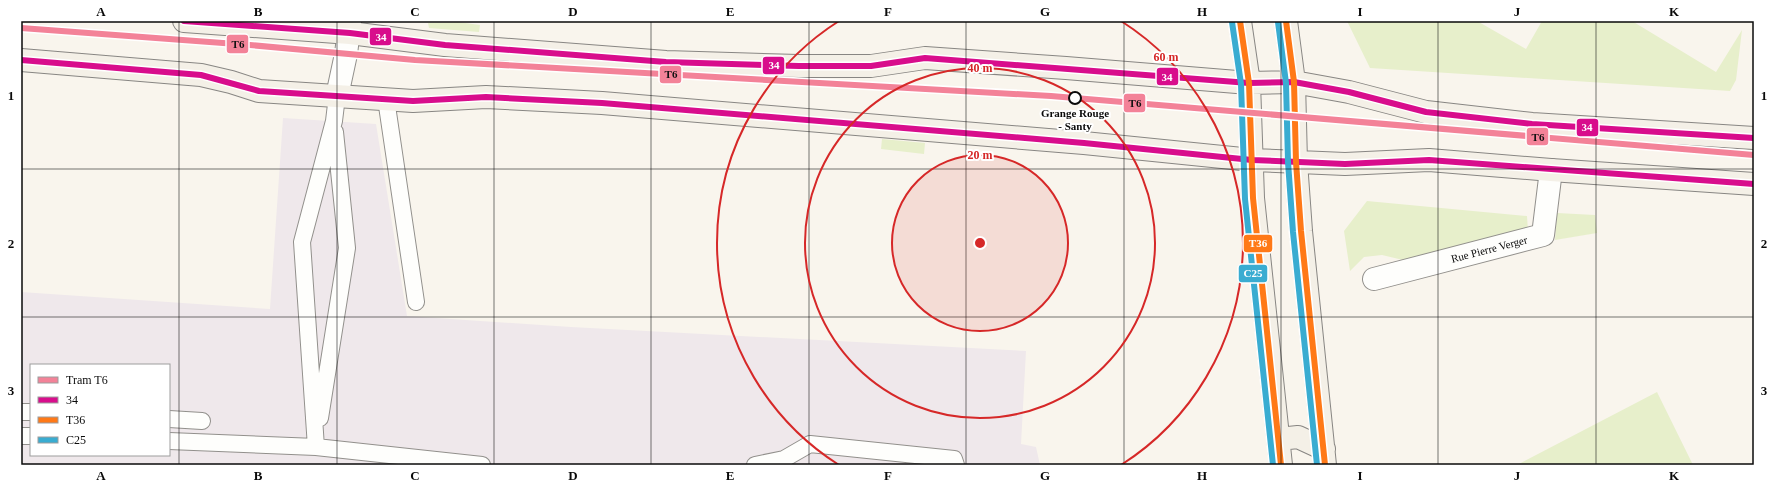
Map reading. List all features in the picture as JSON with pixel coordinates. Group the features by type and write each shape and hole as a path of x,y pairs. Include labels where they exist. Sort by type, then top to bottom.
{"street":[{"path":"184,21 350,27 445,45 666,62 799,66 871,66 925,58 1249,83 1294,82 1349,92 1426,112 1532,124 1754,138"},
{"path":"1240,21 1249,83 1253,198 1281,465"},
{"path":"1286,21 1294,82 1296,162 1301,231 1324,457"},
{"path":"337,96 350,27"},
{"path":"21,60 201,75 231,82 259,91 413,101 486,97 602,103 1084,143 1252,160 1345,164 1429,160 1754,184"},
{"name":"Rue Pierre Verger","path":"1374,279 1543,235 1551,170"},
{"path":"1279,439 1298,437 1324,457"}],"lane":[{"path":"316,447 302,242 334,121 337,96"},
{"path":"386,99 416,302"},
{"path":"316,447 347,248 334,121"},
{"path":"170,419 202,421"},
{"path":"170,442 316,447 433,462 482,465"},
{"path":"755,465 784,459 810,444 954,459 956,465"}],"shaded area":[{"path":"283,118 376,124 407,316 571,327 1026,351 1021,444 1036,447 1040,465 21,465 21,292 270,309"}],"green space":[{"path":"1347,21 1477,21 1526,49 1542,21 1632,21 1716,72 1742,30 1736,80 1730,91 1370,68"},
{"path":"458,22 480,25 479,32 429,28 428,23"},
{"path":"882,139 925,143 924,154 881,149"},
{"path":"1367,201 1527,216 1528,231 1403,260 1382,255 1364,257 1350,271 1344,231"},
{"path":"1557,213 1595,215 1597,233 1555,240"},
{"path":"1657,392 1693,465 1517,465"}],"tram line":[{"name":"T6","path":"21,28 250,45 415,60 1051,96 1754,155"}],"transit line":[{"name":"34","path":"184,21 350,33 445,45 666,62 799,66 871,66 925,58 1249,83 1294,82 1349,92 1426,112 1532,124 1754,138"},
{"name":"T36","path":"1240,21 1249,83 1253,198 1281,465"},
{"name":"T36","path":"1286,21 1294,82 1296,162 1301,231 1325,465"},
{"name":"C25","path":"1232,22 1241,84 1245,199 1273,465"},
{"name":"C25","path":"1278,22 1286,83 1288,162 1293,232 1317,465"},
{"name":"34","path":"21,60 201,75 259,91 413,101 486,97 602,103 1084,143 1252,160 1345,164 1429,160 1754,184"}],"place":[{"name":"Grange Rouge - Santy","path":"1075,98"}]}
